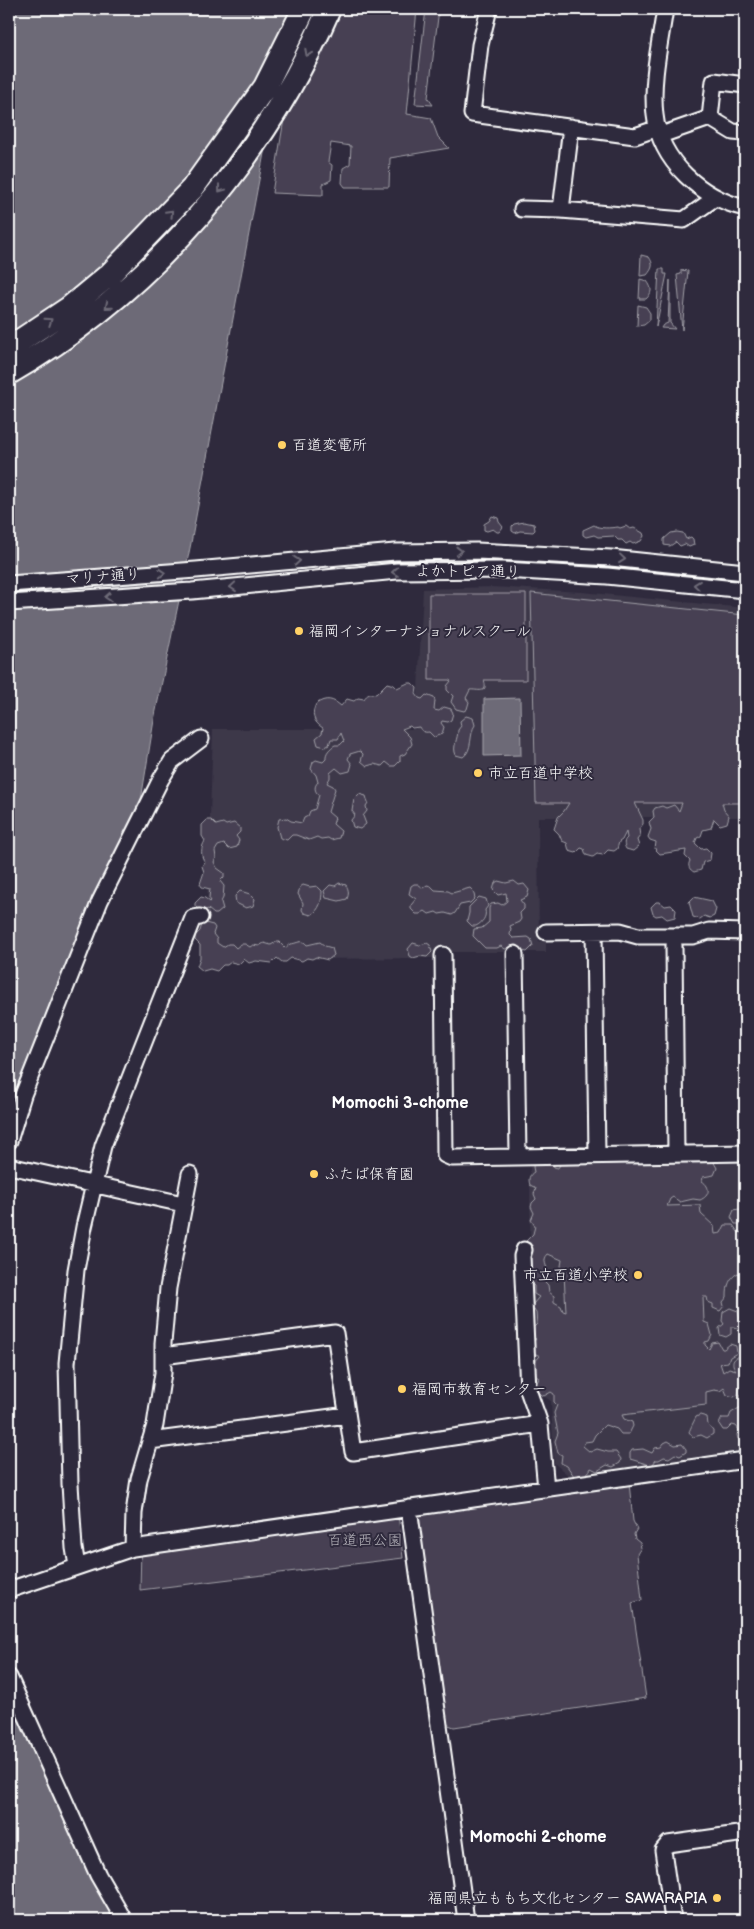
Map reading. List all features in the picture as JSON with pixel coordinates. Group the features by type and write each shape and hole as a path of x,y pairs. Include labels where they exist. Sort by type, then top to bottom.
{"highway":[{"path":"9,348 69,308 110,274 192,189 265,87 304,9"},
{"path":"9,373 85,324 125,291 162,256 211,202 247,154 284,99 329,9"}],"street":[{"path":"490,9 480,45 472,114 634,136 710,118 733,132 745,134"},
{"path":"664,9 654,95 659,131 667,150 677,166 691,181 715,198 731,205 745,208"},
{"path":"710,118 714,81 745,85"},
{"path":"560,210 571,127"},
{"path":"522,209 560,210 684,220 715,198"},
{"name":"よかトピア通り","path":"196,570 395,552 477,551 611,558 745,572"},
{"name":"マリナ通り","path":"9,584 196,570"},
{"name":"よかトピア通り","path":"192,591 397,571 503,570 607,576 745,590"},
{"name":"マリナ通り","path":"9,604 192,591"},
{"path":"9,1141 22,1095 100,901 161,779 172,761 201,739"},
{"path":"77,1566 70,1484 67,1363 76,1270 84,1227 103,1146 116,1110 193,918 200,917"},
{"path":"546,932 620,931 638,936 694,936 708,931 745,932"},
{"path":"594,932 597,1155"},
{"path":"674,945 676,1154"},
{"path":"514,954 518,1156"},
{"path":"443,955 445,1155 452,1158 745,1153"},
{"path":"9,1166 183,1204"},
{"path":"133,1548 134,1513 139,1479 155,1425 163,1373 168,1288 190,1174"},
{"path":"524,1250 522,1256 528,1390 540,1424 546,1489"},
{"path":"163,1356 335,1333 353,1452 540,1424"},
{"path":"150,1441 348,1415"},
{"path":"9,1590 133,1548 745,1460"},
{"path":"409,1508 466,1920"},
{"path":"9,1677 98,1874 124,1920"},
{"path":"673,1920 662,1850 668,1844 745,1833"}],"shaded area":[{"path":"9,9 291,9 191,543 154,720 141,800 94,897 47,1011 9,1118"},
{"name":"市立百道中学校","path":"492,587 582,592 745,608 745,817 538,817 539,941 546,942 546,952 435,952 434,958 205,960 213,729 416,729 423,589"},
{"path":"520,698 521,755 484,756 484,699"},
{"name":"市立百道小学校","path":"745,1158 745,1450 569,1476 554,1463 551,1401 531,1388 530,1162"},
{"path":"9,1700 92,1877 115,1920 9,1920"}],"green space":[{"path":"341,9 417,9 407,114 431,118 438,137 449,148 390,158 389,187 345,187 342,183 343,168 350,164 351,146 331,143 328,162 332,165 331,180 323,184 323,195 272,193 284,119 323,50"},
{"path":"426,9 439,9 428,98 433,105 415,104"},
{"path":"641,255 649,257 652,266 647,275 640,276"},
{"path":"659,269 664,269 664,274 667,274 656,327"},
{"path":"681,270 688,271 682,330 677,275 681,274"},
{"path":"640,279 647,281 651,289 651,293 646,299 639,299"},
{"path":"670,280 670,323 675,329 661,328 668,323"},
{"path":"638,305 646,307 650,313 650,320 644,325 637,326"},
{"path":"492,516 498,518 503,527 499,532 493,529 484,530 484,524"},
{"path":"524,522 534,524 535,530 533,532 520,531 515,533 512,531 514,524"},
{"path":"594,525 605,528 626,526 643,533 644,536 641,541 626,544 614,536 598,537 594,535 586,537 583,535 583,530"},
{"path":"671,533 683,533 686,539 691,537 694,545 689,547 685,544 680,546 676,542 670,546 664,545 664,539"},
{"path":"531,593 745,615 745,803 722,803 724,810 729,816 727,823 720,825 714,819 711,828 703,830 701,836 697,838 695,843 701,849 706,848 711,853 710,860 703,862 701,870 694,872 690,869 690,861 685,856 686,850 660,854 655,849 656,842 648,837 651,829 649,822 654,817 653,811 655,808 662,806 666,808 674,805 679,811 682,803 635,803 643,820 643,824 639,829 640,836 637,840 639,846 633,851 626,849 624,843 627,838 626,832 619,842 617,849 614,851 608,850 603,855 597,854 593,857 586,855 584,849 581,848 576,853 569,851 567,843 562,841 554,829 558,817 569,803 536,803"},
{"path":"429,594 526,594 526,680 484,680 484,689 470,690 466,698 469,702 467,709 464,711 456,709 451,702 453,696 447,690 447,686 451,681 429,680"},
{"path":"387,683 397,688 412,683 417,688 416,694 419,698 422,699 426,695 434,698 434,710 439,711 444,707 451,709 453,713 451,720 448,722 442,721 441,723 444,727 442,734 434,737 419,727 412,728 410,726 402,729 410,737 412,744 405,754 400,756 400,761 395,766 391,766 386,762 382,766 374,764 367,766 361,761 363,754 360,751 350,754 348,759 352,764 350,771 342,773 336,768 330,773 327,783 335,789 328,812 335,818 333,824 341,831 339,838 331,840 317,837 309,840 292,835 287,840 280,838 277,827 279,819 286,818 302,823 310,811 315,809 319,795 315,788 318,782 316,775 311,769 313,762 316,760 323,762 330,749 344,741 341,733 338,739 331,739 329,745 325,747 318,745 316,738 322,733 323,728 314,718 316,704 323,700 329,700 341,706 347,699 354,701 358,698 364,699 369,694 376,694"},
{"path":"466,716 473,718 475,725 470,746 463,757 456,755 455,749 458,730 461,726 460,721"},
{"path":"359,794 366,796 368,803 366,806 367,811 363,816 366,824 360,829 353,827 351,820 355,815 352,811 354,799"},
{"path":"207,820 211,820 216,825 234,823 240,828 240,832 236,836 239,840 237,847 229,849 224,844 218,846 215,851 216,858 214,862 217,868 224,873 224,877 220,881 224,886 221,902 223,909 217,914 208,909 201,912 195,906 195,903 201,897 211,901 209,898 210,889 202,887 200,884 204,872 202,866 205,862 202,854 205,841 202,836 202,825"},
{"path":"498,881 506,883 514,881 519,885 524,884 529,890 527,897 520,900 524,905 524,909 520,913 521,919 510,926 510,935 513,938 528,937 531,939 533,946 527,952 510,948 505,949 501,946 485,948 473,936 474,929 482,928 489,922 489,908 491,904 498,903 502,905 507,901 506,893 498,895 493,890 495,883"},
{"path":"339,883 347,887 347,899 339,901 326,898 324,891 330,885 335,886"},
{"path":"418,884 423,888 427,885 435,890 452,893 470,888 475,898 470,903 460,905 452,915 436,912 429,914 425,911 416,914 411,909 411,905 416,899 409,894 411,886"},
{"path":"303,885 317,886 322,891 320,904 311,915 304,913 302,910 303,903 298,894 300,887"},
{"path":"240,891 250,894 255,899 253,906 246,908 236,903 235,896"},
{"path":"479,897 486,899 488,906 482,921 476,926 472,926 467,921 469,907"},
{"path":"694,897 712,901 716,909 714,916 710,918 704,916 700,919 693,917 689,902"},
{"path":"656,902 660,902 665,906 671,905 676,910 675,917 667,919 662,915 656,916 653,914 651,907"},
{"path":"202,924 213,925 215,928 213,934 217,939 217,943 223,947 228,944 232,944 236,948 241,944 250,947 253,945 259,946 264,943 271,945 279,942 285,948 290,944 299,942 307,945 320,942 332,948 334,955 328,960 316,957 312,959 307,958 302,961 291,958 286,962 282,962 277,958 272,963 256,961 249,963 244,959 239,964 231,962 223,965 217,971 210,969 203,971 197,966 200,958 200,945 195,940 195,936 200,931"},
{"path":"413,943 420,945 427,943 430,945 432,952 427,957 413,958 410,956 408,949"},
{"name":"市立百道小学校","path":"703,1157 704,1161 713,1161 717,1168 714,1175 703,1177 702,1181 708,1189 706,1196 700,1200 693,1199 680,1202 673,1197 667,1206 700,1205 701,1214 714,1226 715,1234 721,1233 725,1225 733,1225 738,1232 745,1233 745,1258 743,1259 745,1276 741,1276 738,1273 731,1280 728,1286 727,1297 723,1302 724,1306 720,1311 713,1308 713,1304 708,1302 707,1297 703,1297 704,1322 709,1324 712,1335 709,1341 705,1342 705,1345 709,1349 712,1343 718,1342 722,1349 730,1344 736,1346 737,1353 730,1357 728,1362 720,1363 723,1372 729,1368 736,1370 733,1364 734,1359 745,1355 745,1404 741,1399 744,1391 741,1387 739,1388 738,1395 734,1397 727,1395 724,1388 720,1391 706,1392 706,1405 622,1415 624,1419 632,1422 633,1426 629,1434 621,1434 617,1429 605,1425 592,1441 585,1442 583,1446 590,1452 597,1449 616,1452 621,1459 620,1463 613,1467 607,1465 597,1471 591,1468 586,1474 577,1477 574,1476 567,1466 561,1463 562,1455 558,1453 555,1441 558,1433 554,1413 557,1405 554,1402 554,1394 551,1392 544,1396 537,1392 535,1388 539,1378 533,1374 532,1365 540,1356 532,1352 532,1344 536,1339 533,1337 533,1328 537,1324 536,1313 532,1307 539,1297 534,1294 534,1286 531,1283 532,1271 529,1266 526,1241 533,1234 535,1226 531,1220 534,1213 531,1207 536,1199 534,1194 536,1188 530,1185 529,1181 530,1176 534,1172 534,1162 552,1161 554,1167 558,1168 562,1162 573,1164 584,1162 587,1165 591,1161","holes":["548,1254 562,1260 561,1266 564,1273 566,1312 554,1302 554,1296 549,1292 548,1285 545,1282 548,1274 545,1259"]},
{"path":"739,1209 745,1212 745,1224 735,1224 731,1217 734,1210"},
{"path":"730,1308 738,1311 740,1320 745,1323 745,1335 737,1328 731,1327 731,1334 726,1337 720,1335 719,1328 724,1324 722,1321 723,1312"},
{"path":"741,1407 745,1408 744,1441 738,1439 739,1430 736,1426 732,1425 727,1430 723,1430 719,1424 722,1418 729,1418 731,1413"},
{"path":"700,1415 707,1417 708,1425 713,1431 713,1434 707,1438 701,1435 693,1437 689,1432 696,1417"},
{"path":"668,1441 675,1445 682,1444 686,1452 680,1456 675,1454 669,1458 664,1457 650,1465 630,1459 632,1450 643,1449 652,1453 655,1448 661,1447"},
{"path":"629,1483 633,1521 637,1529 634,1534 641,1548 637,1554 642,1600 632,1603 646,1698 454,1727 446,1724 416,1520 418,1514"},
{"name":"百道西公園","path":"398,1514 403,1558 140,1590 141,1548"}],"place":[{"name":"百道変電所","path":"282,445"},
{"name":"福岡インターナショナルスクール","path":"299,631"},
{"name":"市立百道中学校","path":"478,773"},
{"name":"ふたば保育園","path":"314,1174"},
{"name":"市立百道小学校","path":"638,1275"},
{"name":"福岡市教育センター","path":"402,1389"},
{"name":"福岡県立ももち文化センター SAWARAPIA","path":"717,1898"}],"district":[{"name":"Momochi 3-chome","path":"400,1103"},
{"name":"Momochi 2-chome","path":"538,1837"}]}
